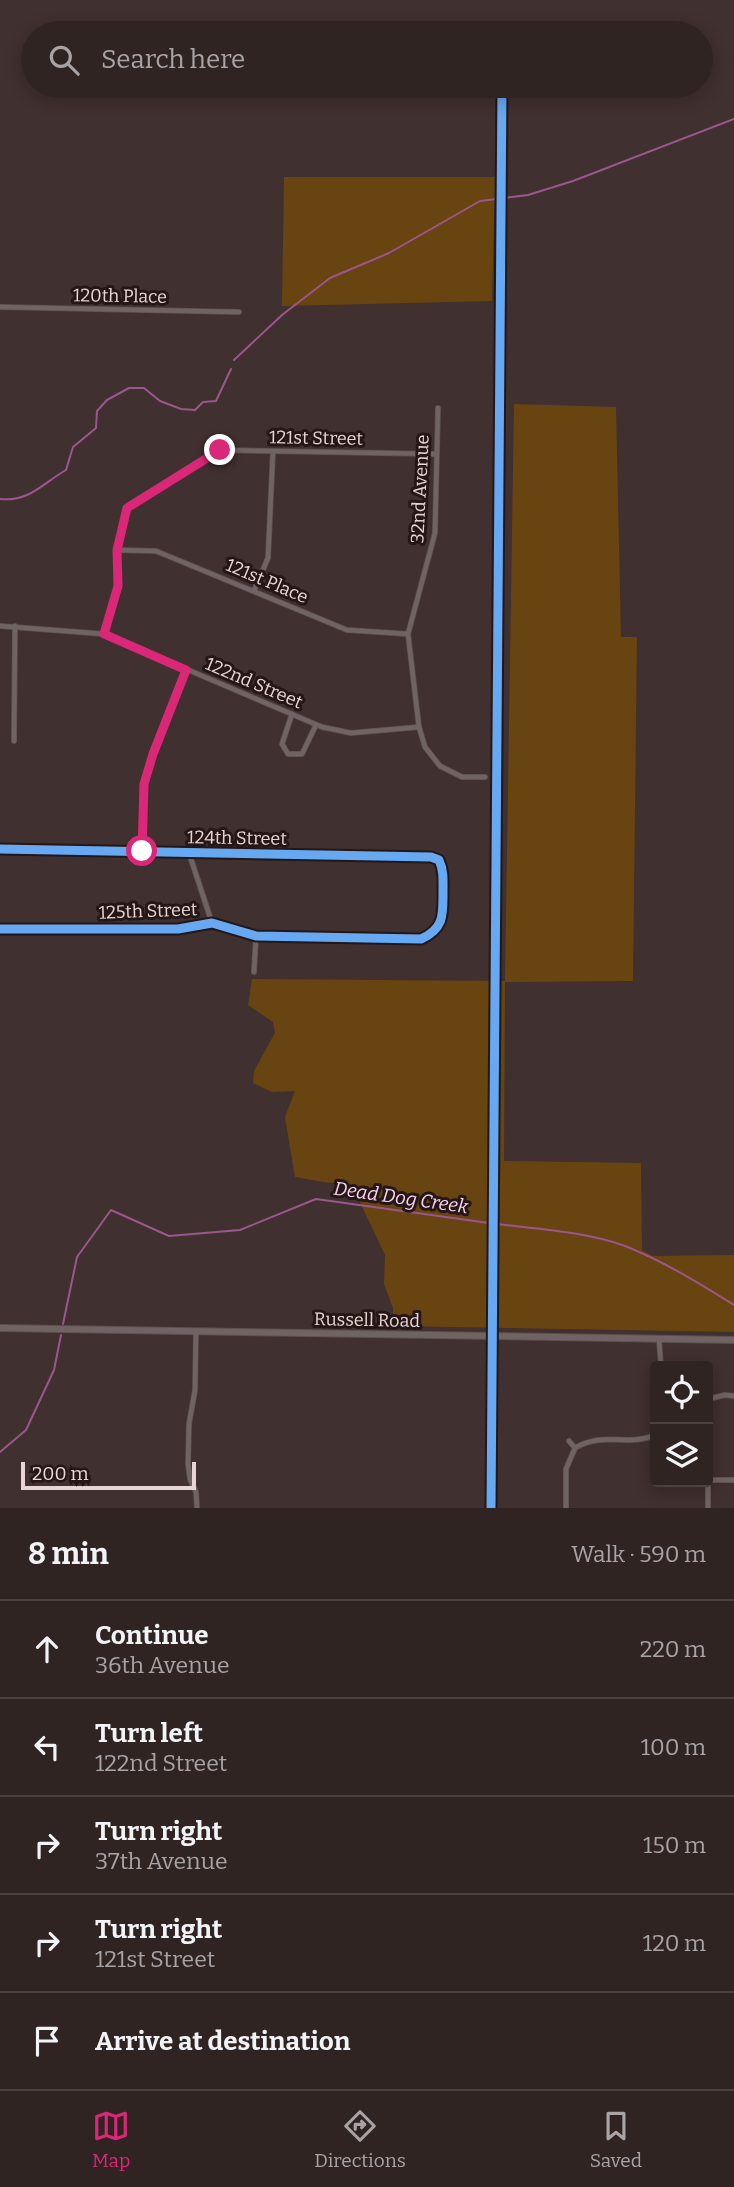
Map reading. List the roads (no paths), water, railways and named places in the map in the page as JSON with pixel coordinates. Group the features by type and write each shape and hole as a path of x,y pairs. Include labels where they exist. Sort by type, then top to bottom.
{"street":[{"name":"120th Place","path":"0,307 239,312"},
{"name":"32nd Avenue","path":"438,408 435,533 408,634 419,727 425,747 440,766 462,777 485,777"},
{"name":"121st Street","path":"117,550 127,508 220,450 437,454"},
{"path":"254,591 268,558 273,451"},
{"path":"104,634 118,586 117,550"},
{"name":"121st Place","path":"117,550 156,551 347,630 408,634"},
{"name":"122nd Street","path":"0,626 104,634 316,725 351,733 419,727"},
{"path":"14,741 16,626"},
{"path":"142,851 144,784 186,670"},
{"path":"292,714 282,744 288,754 302,754 316,725"},
{"name":"124th Street","path":"0,849 431,857 439,860 443,869 443,914 431,935 421,939"},
{"path":"189,853 212,923"},
{"name":"125th Street","path":"0,929 178,929 212,923 256,936 421,939"},
{"path":"254,972 256,936"},
{"name":"Russell Road","path":"0,1328 734,1340"},
{"path":"196,1331 195,1390 189,1424 188,1464 189,1477 196,1492 197,1508"},
{"path":"659,1339 661,1361"},
{"path":"713,1398 734,1396"},
{"path":"566,1508 566,1469 575,1448 595,1439 639,1439 650,1436"},
{"path":"569,1441 575,1448"},
{"path":"713,1480 734,1480"},
{"path":"708,1508 709,1487"}],"waterway":[{"path":"505,198 528,195 573,181 734,119"},
{"path":"234,360 282,315 330,278 389,253 480,201 497,199"},
{"path":"0,499 28,495 66,470 73,447 96,428 97,411 107,400 129,388 144,388 160,401 181,409 195,410 203,402 216,401 231,369"},
{"name":"Dead Dog Creek","path":"63,1324 77,1257 111,1210 169,1236 240,1230 316,1199 489,1223"},
{"name":"Dead Dog Creek","path":"497,1224 579,1234 625,1246 667,1265 734,1305"},
{"name":"Dead Dog Creek","path":"0,1452 26,1430 54,1370 61,1335"}]}
